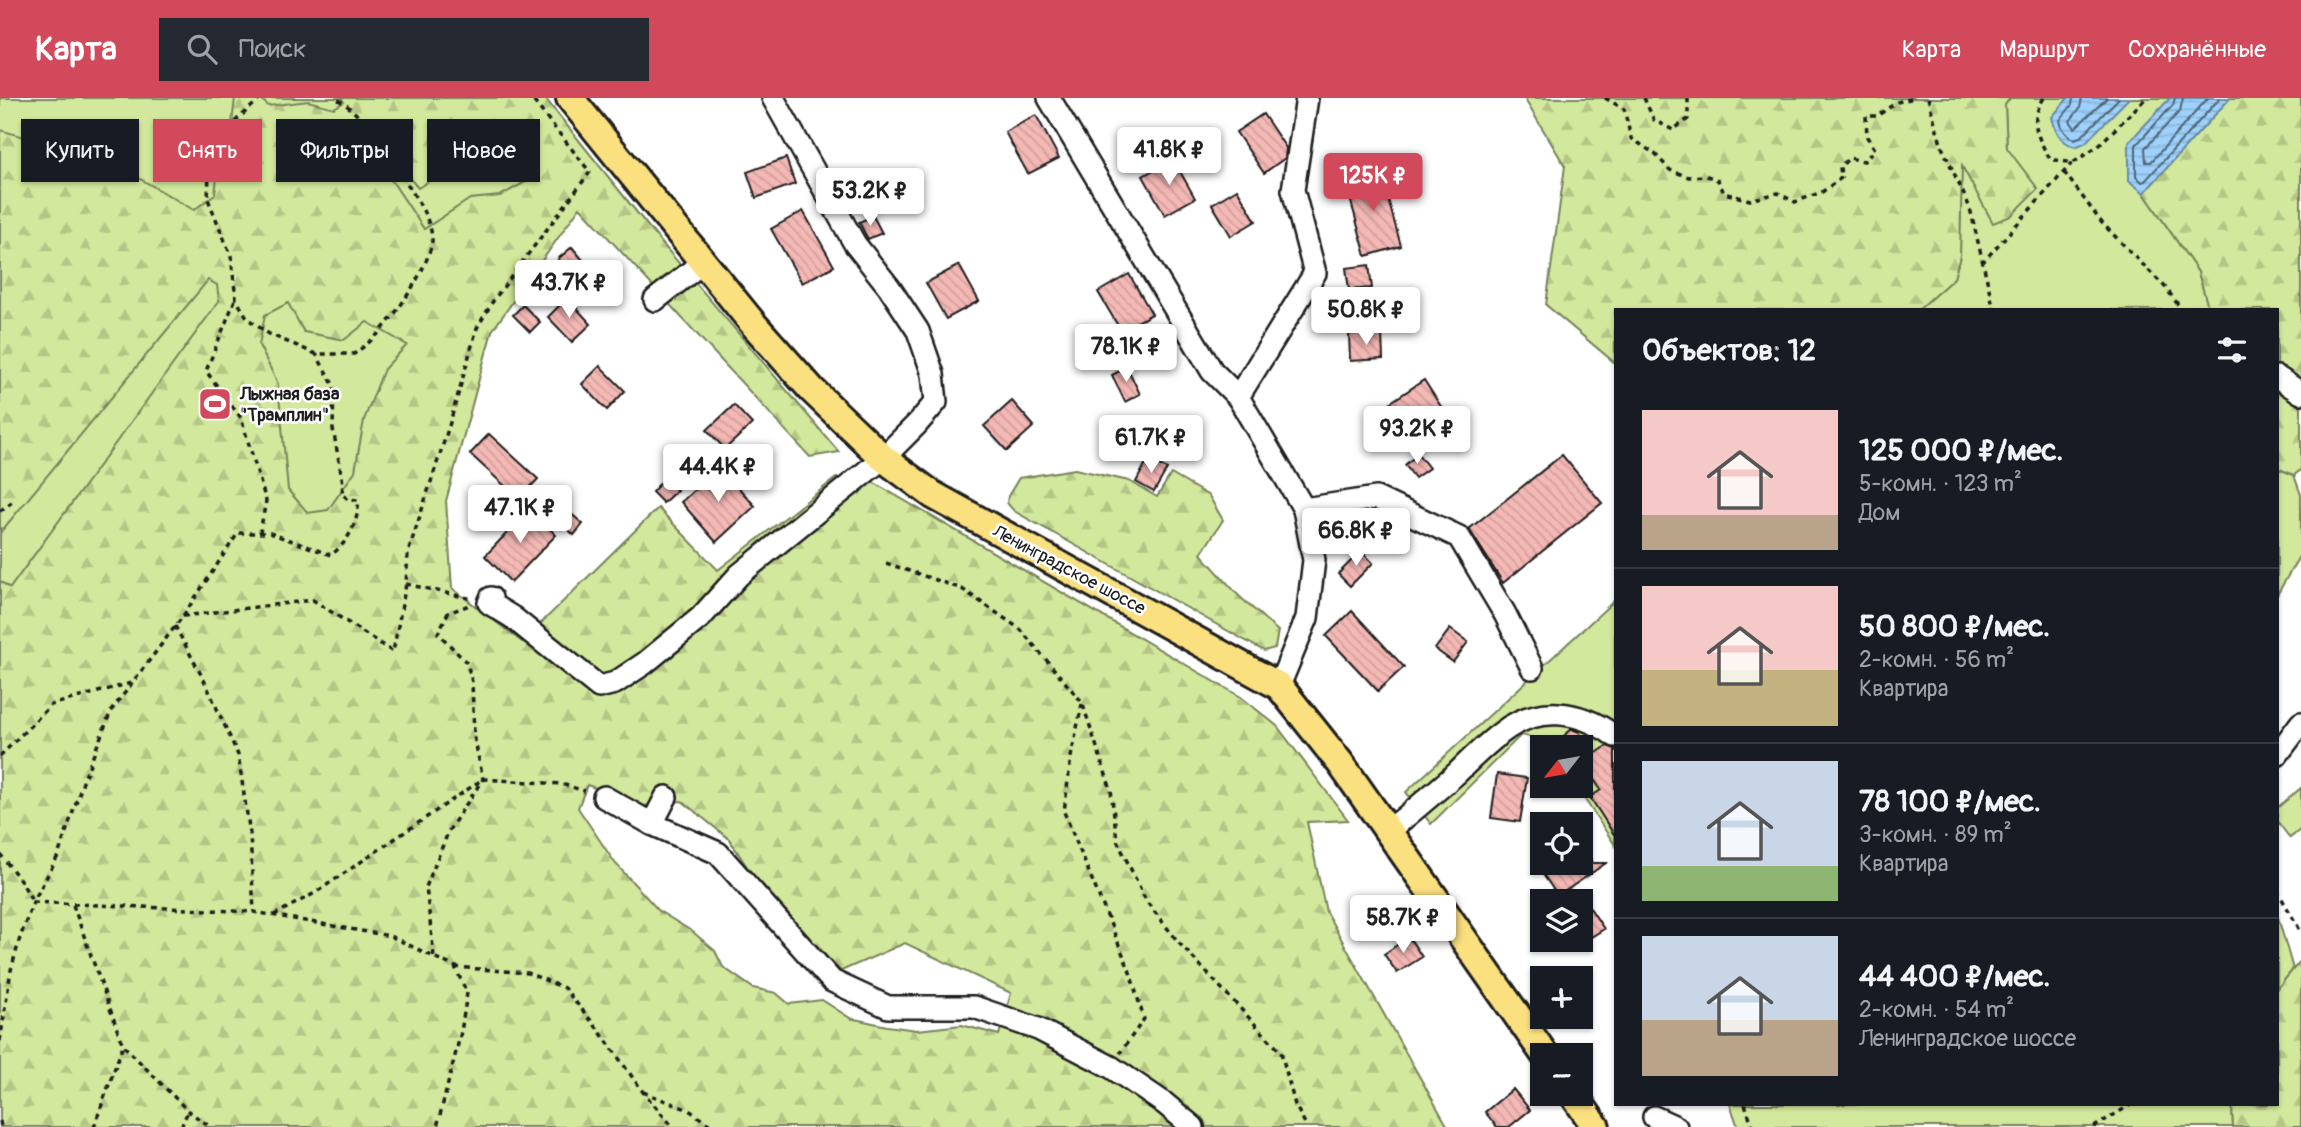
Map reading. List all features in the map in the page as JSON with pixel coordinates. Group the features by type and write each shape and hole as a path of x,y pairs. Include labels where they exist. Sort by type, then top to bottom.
{"main road":[{"name":"Ленинградское шоссе","path":"570,98 755,326 812,390 883,458 933,495 1279,686 1341,764 1536,1043"},
{"path":"1581,1106 1596,1127"}],"street":[{"path":"491,598 489,603 512,617 599,687 614,683 645,663 701,617 739,575 883,458 936,402 933,374 918,331 889,287 855,244 773,98"},
{"path":"1049,98 1212,371 1238,397 1304,509 1314,560 1307,618 1279,686"},
{"path":"1238,397 1315,274 1293,190 1307,98"},
{"path":"654,300 703,262"},
{"path":"2279,378 2301,393"},
{"path":"1304,509 1376,498 1459,537 1505,614 1532,668"},
{"path":"1387,832 1419,807 1503,731 1533,717 1566,713 1596,722 1614,735"},
{"path":"2279,752 2301,723"},
{"path":"604,797 652,824 718,853 832,981 888,1007 974,1007 1038,1028 1111,1066 1164,1102 1193,1127"},
{"path":"652,824 666,797"},
{"path":"1654,1117 1676,1127"}],"path":[{"path":"261,98 230,125 209,172 208,199 231,256 236,299 248,319 269,334 316,354 354,354 378,334 421,272 432,240 427,220 403,178 359,119 344,102 334,98"},
{"path":"183,615 313,600 393,652 406,584 408,553 477,328 493,301 590,172 531,98"},
{"path":"1605,98 1624,109 1631,138 1654,154 1670,170 1689,177 1707,176 1718,180 1724,193 1750,200 1778,193 1795,202 1822,192 1841,178 1840,167 1849,158 1864,161 1875,149 1867,137 1866,116 1877,116 1897,102 1914,98"},
{"path":"1644,98 1654,120 1673,130 1688,119 1688,98"},
{"path":"1928,98 1942,147 1970,208 1993,308"},
{"path":"2044,98 2038,106 2036,134 2050,159 2073,163"},
{"path":"1982,263 2064,172 2099,145 2146,98"},
{"path":"2064,172 2102,223 2165,286 2181,308"},
{"path":"236,299 206,371 241,418 266,501 260,532"},
{"path":"0,1041 11,970 20,938 33,902 58,856 111,711 183,615 238,533 270,533 331,555 342,548 359,512 358,500 348,499 342,494 343,482 333,429 334,386 316,354"},
{"path":"0,511 12,502"},
{"path":"886,563 962,589 1020,629 1082,702 1111,790 1116,840 1146,901 1180,944 1281,1052 1295,1105 1307,1127"},
{"path":"406,584 480,600 447,613 438,633 467,663 472,682 474,736 483,779 449,830 426,887 434,956"},
{"path":"175,626 205,682 238,755 250,834 254,912"},
{"path":"0,756 51,705 133,682"},
{"path":"1082,702 1064,812 1129,969 1144,1019 1111,1066"},
{"path":"272,916 315,893 483,779 561,784 604,797"},
{"path":"0,854 33,902"},
{"path":"2279,894 2301,932"},
{"path":"33,902 254,912 390,936 455,967 528,973 564,988 673,1127"},
{"path":"73,905 123,1045 188,1111 211,1127"},
{"path":"437,1127 461,1032 467,993 455,967"},
{"path":"94,1127 123,1045"},
{"path":"643,1091 689,1110 713,1127"},
{"path":"1746,1106 1753,1127"},
{"path":"2094,1127 2129,1106"},
{"path":"181,1127 188,1111"},
{"path":"0,1121 1,1127"}],"green space":[{"name":"Лыжная база \"Трамплин\"","path":"0,98 517,98 531,119 427,119 427,182 540,182 540,133 567,175 465,325 383,636 0,718"},
{"path":"235,98 260,98 268,106 308,101 334,108 344,102 341,98 545,98 655,235 839,452 810,457 580,207 492,331 446,501 452,588 522,642 658,508 718,570 836,478 871,481 1241,697 1277,726 1348,820 1307,822 1326,912 1448,1127 0,1127 0,581 10,588 219,301 217,285 208,280 0,533 0,130 21,136 21,182 139,182 139,178 194,210 215,194 216,182 262,182 262,119 233,119","holes":["288,303 304,332 344,340 367,322 407,345 384,369 364,420 355,471 328,510 308,513 288,490 278,384 259,345 265,315","587,785 644,806 682,801 729,839 771,904 841,971 905,943 1011,993 999,1035 962,1025 917,1030 887,1026 850,1018 822,1000 789,1004 776,993 753,988 723,967 715,951 693,932 659,911 615,863 578,808"]},
{"path":"1524,98 2010,98 2005,105 2007,148 2038,189 2011,216 1993,223 1962,166 1960,256 1954,278 1920,308 1614,308 1614,362 1546,305 1565,166"},
{"path":"2010,98 2230,98 2144,193 2198,272 2208,308 1920,308 1954,278 1960,256 1961,165 2007,148 2005,105"},
{"path":"2230,98 2301,98 2301,470 2294,475 2279,469 2279,308 2208,308 2198,272 2144,193"},
{"path":"1075,469 1129,481 1157,497 1171,474 1209,496 1223,520 1201,554 1239,596 1278,631 1275,648 1264,651 1014,511 1007,503 1008,496 1019,478"},
{"path":"2279,469 2294,475 2301,495 2301,553 2279,592"},
{"path":"1614,601 1614,843 1584,798 1593,798 1593,735 1521,735 1431,824 1406,792"},
{"path":"2301,788 2301,829 2290,838 2279,824 2279,806"},
{"path":"2279,921 2293,969 2279,986"},
{"path":"2301,960 2301,1127 2233,1127 2232,1106 2279,1106 2279,987"},
{"path":"1731,1106 2232,1106 2233,1127 1738,1127"}],"water":[{"path":"2068,98 2129,98 2085,143 2075,147 2059,136 2052,117"},
{"path":"2170,98 2230,98 2144,193 2129,181 2129,142"}],"building":[{"path":"1263,114 1286,148 1285,158 1264,173 1236,132"},
{"path":"1036,115 1059,158 1028,174 1005,132"},
{"path":"786,158 795,184 756,198 747,172"},
{"path":"1173,159 1195,198 1165,215 1143,176"},
{"path":"1380,170 1401,246 1366,256 1345,180"},
{"path":"1237,189 1256,221 1231,236 1212,204"},
{"path":"803,211 834,266 802,283 771,229"},
{"path":"873,216 882,233 868,239 859,222"},
{"path":"572,247 588,266 573,278 558,259"},
{"path":"959,265 979,301 946,319 926,283"},
{"path":"1369,265 1372,288 1349,290 1346,268"},
{"path":"1129,274 1152,314 1121,331 1098,292"},
{"path":"567,298 591,324 572,342 548,317"},
{"path":"523,305 540,322 530,332 513,315"},
{"path":"1382,333 1383,359 1350,361 1349,334"},
{"path":"600,366 625,391 607,410 582,384"},
{"path":"1127,367 1140,394 1125,402 1112,375"},
{"path":"1424,380 1447,416 1414,437 1391,402"},
{"path":"1012,401 1034,426 1007,451 984,426"},
{"path":"734,405 752,424 725,449 707,430"},
{"path":"489,434 538,479 519,499 470,454"},
{"path":"1418,454 1429,468 1415,478 1405,465"},
{"path":"1562,455 1602,503 1503,583 1469,529"},
{"path":"1148,459 1167,469 1154,492 1136,482"},
{"path":"720,467 755,506 716,542 681,502"},
{"path":"665,478 677,490 663,503 652,492"},
{"path":"530,509 556,535 511,582 485,556"},
{"path":"568,511 583,524 574,535 559,522"},
{"path":"1361,551 1373,563 1350,586 1338,574"},
{"path":"1352,611 1404,667 1378,691 1326,636"},
{"path":"1450,629 1468,642 1453,662 1435,649"},
{"path":"1572,729 1581,735 1565,735"},
{"path":"1607,746 1614,749 1614,834 1591,798 1601,790 1593,778 1593,751 1595,754"},
{"path":"1497,774 1527,778 1520,822 1491,818"},
{"path":"1593,863 1606,863 1593,872"},
{"path":"1543,875 1589,875 1568,889 1553,889"},
{"path":"1593,912 1604,929 1593,936"},
{"path":"1409,937 1422,957 1397,973 1384,954"},
{"path":"1513,1089 1530,1110 1509,1127 1497,1127 1485,1112"}],"place":[{"name":"Лыжная база \"Трамплин\"","path":"215,404"}]}
